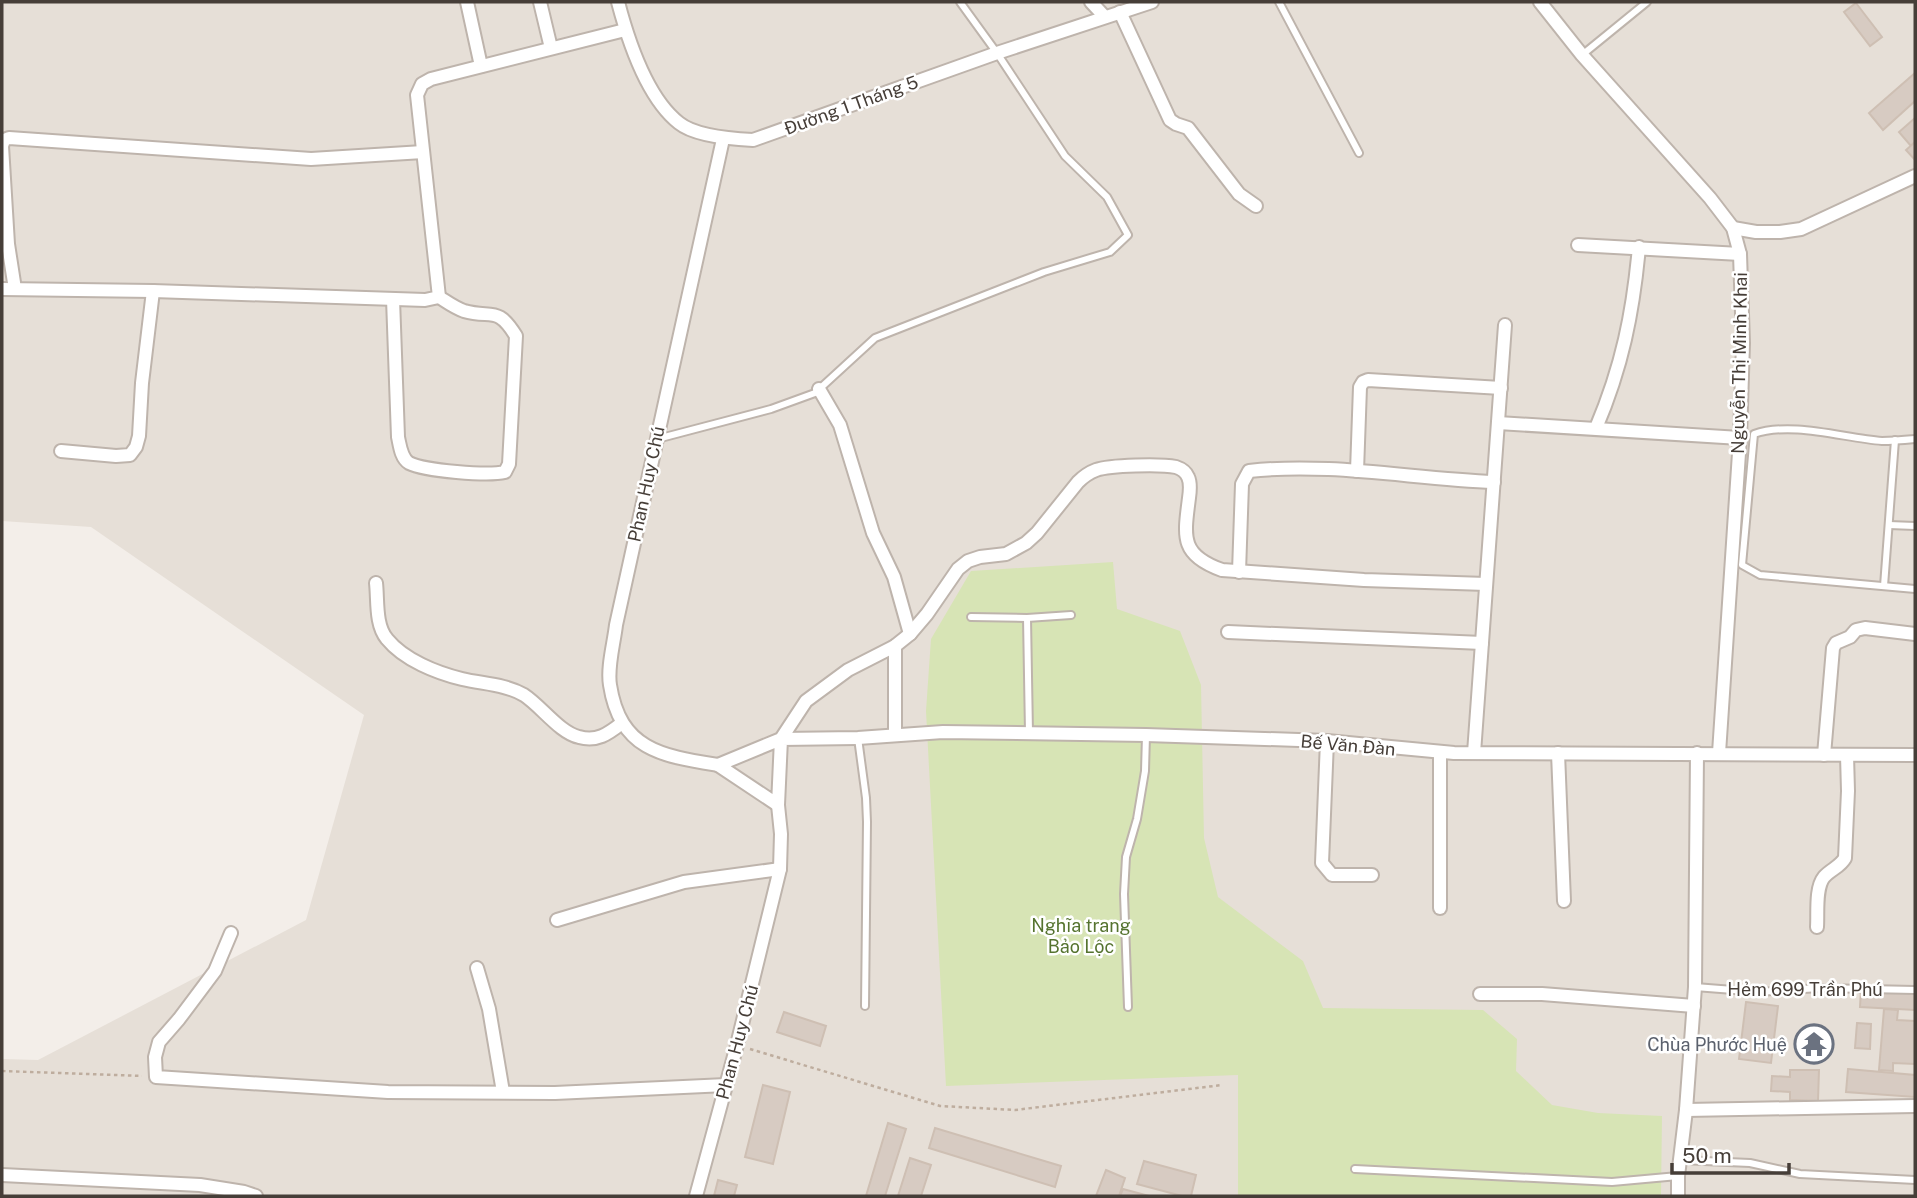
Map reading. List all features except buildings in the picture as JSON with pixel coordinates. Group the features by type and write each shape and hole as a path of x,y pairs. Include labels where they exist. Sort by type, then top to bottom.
{"street":[{"path":"467,2 481,66"},
{"path":"540,2 551,48"},
{"name":"Đường 1 Tháng 5","path":"618,2 625,30 653,93 680,124 723,139 753,140 997,53 1152,2"},
{"path":"1091,2 1105,17"},
{"name":"Nguyễn Thị Minh Khai","path":"1540,2 1582,55 1710,198 1733,228 1740,254 1743,343 1740,438 1719,753"},
{"path":"1120,12 1170,120 1188,128 1239,194 1256,206"},
{"path":"439,298 417,95 422,84 431,79 625,30"},
{"path":"393,299 398,438 404,458 410,463 445,470 493,475 505,472 509,464 516,336 508,322 499,315 464,311 439,298 425,300 153,291 8,289 2,146 4,140 9,138 311,159 423,152"},
{"name":"Phan Huy Chú","path":"718,765 680,759 642,746 622,723 610,683 616,625 723,139"},
{"path":"1733,228 1768,232 1801,229 1915,176"},
{"path":"1578,245 1740,254"},
{"path":"1595,428 1616,379 1629,324 1639,247"},
{"path":"61,451 116,456 130,455 136,447 153,291"},
{"path":"1474,753 1505,325"},
{"path":"1357,471 1360,387 1363,382 1368,380 1501,388"},
{"path":"819,389 840,425 873,533 894,577 910,634"},
{"path":"1498,423 1740,438"},
{"path":"718,765 781,739 806,701 848,670 895,646 910,634 958,569 968,561 980,557 1015,551 1037,533 1077,482 1108,467 1168,467 1179,468 1186,473 1190,481 1186,541 1206,564 1222,570 1364,580 1486,584"},
{"path":"1239,572 1242,484 1249,471 1278,468 1357,471 1494,482"},
{"path":"376,583 380,626 387,640 409,657 436,671 508,687 525,696 569,733 578,737 603,738 622,723"},
{"path":"1824,755 1833,648 1836,643 1865,628 1915,634"},
{"path":"1228,632 1482,643"},
{"path":"895,646 895,735"},
{"name":"Bế Văn Đàn","path":"781,739 858,738 943,732 1028,733 1327,741 1474,753 1915,755"},
{"name":"Phan Huy Chú","path":"696,1196 737,1045 780,869 778,805 781,739"},
{"path":"1327,741 1322,863 1332,875 1372,875"},
{"path":"1440,752 1440,908"},
{"path":"1678,1196 1695,987 1697,752"},
{"path":"1558,753 1564,901"},
{"path":"1817,927 1823,878 1845,858 1847,755"},
{"path":"718,765 778,805"},
{"path":"557,920 684,882 780,869"},
{"path":"231,933 215,971 159,1042 155,1057 156,1077 388,1092 555,1093 726,1085"},
{"path":"477,968 489,1009 503,1092"},
{"path":"1480,994 1542,995 1694,1006"},
{"path":"1686,1110 1915,1106"},
{"path":"2,1175 200,1185 256,1196"}],"lane":[{"path":"655,440 771,409 815,393 875,338 1044,272 1110,252 1128,235 1107,197 1065,156 960,2"},
{"path":"1279,2 1359,153"},
{"path":"1582,55 1647,2"},
{"path":"1915,439 1883,441 1807,431 1765,430 1754,434 1742,565 1760,575 1915,589"},
{"path":"1884,586 1895,440"},
{"path":"1889,525 1915,526"},
{"path":"971,617 1027,618 1071,615"},
{"path":"1027,618 1028,733"},
{"path":"1128,1007 1125,869 1145,771 1146,735"},
{"path":"858,738 867,822 865,1006"},
{"name":"Hẻm 699 Trần Phú","path":"1695,987 1759,992 1819,988 1915,990"},
{"path":"1680,1160 1749,1163 1800,1174 1915,1180"},
{"path":"1355,1169 1612,1182 1678,1176"}],"path":[{"path":"737,1045 940,1105 1015,1110 1222,1086"},
{"path":"2,1071 156,1077"}],"shaded area":[{"path":"2,2 1915,2 1915,1196 2,1196 2,1059 38,1060 306,920 364,715 91,527 2,521"}],"green space":[{"name":"Nghĩa trang Bảo Lộc","path":"1113,562 1117,609 1180,631 1201,685 1204,838 1218,897 1303,961 1323,1008 1483,1010 1517,1039 1516,1071 1552,1105 1598,1113 1662,1116 1661,1196 1238,1196 1238,1075 946,1086 926,711 931,639 971,571"}],"place":[{"name":"Chùa Phước Huệ","path":"1814,1044"}]}
